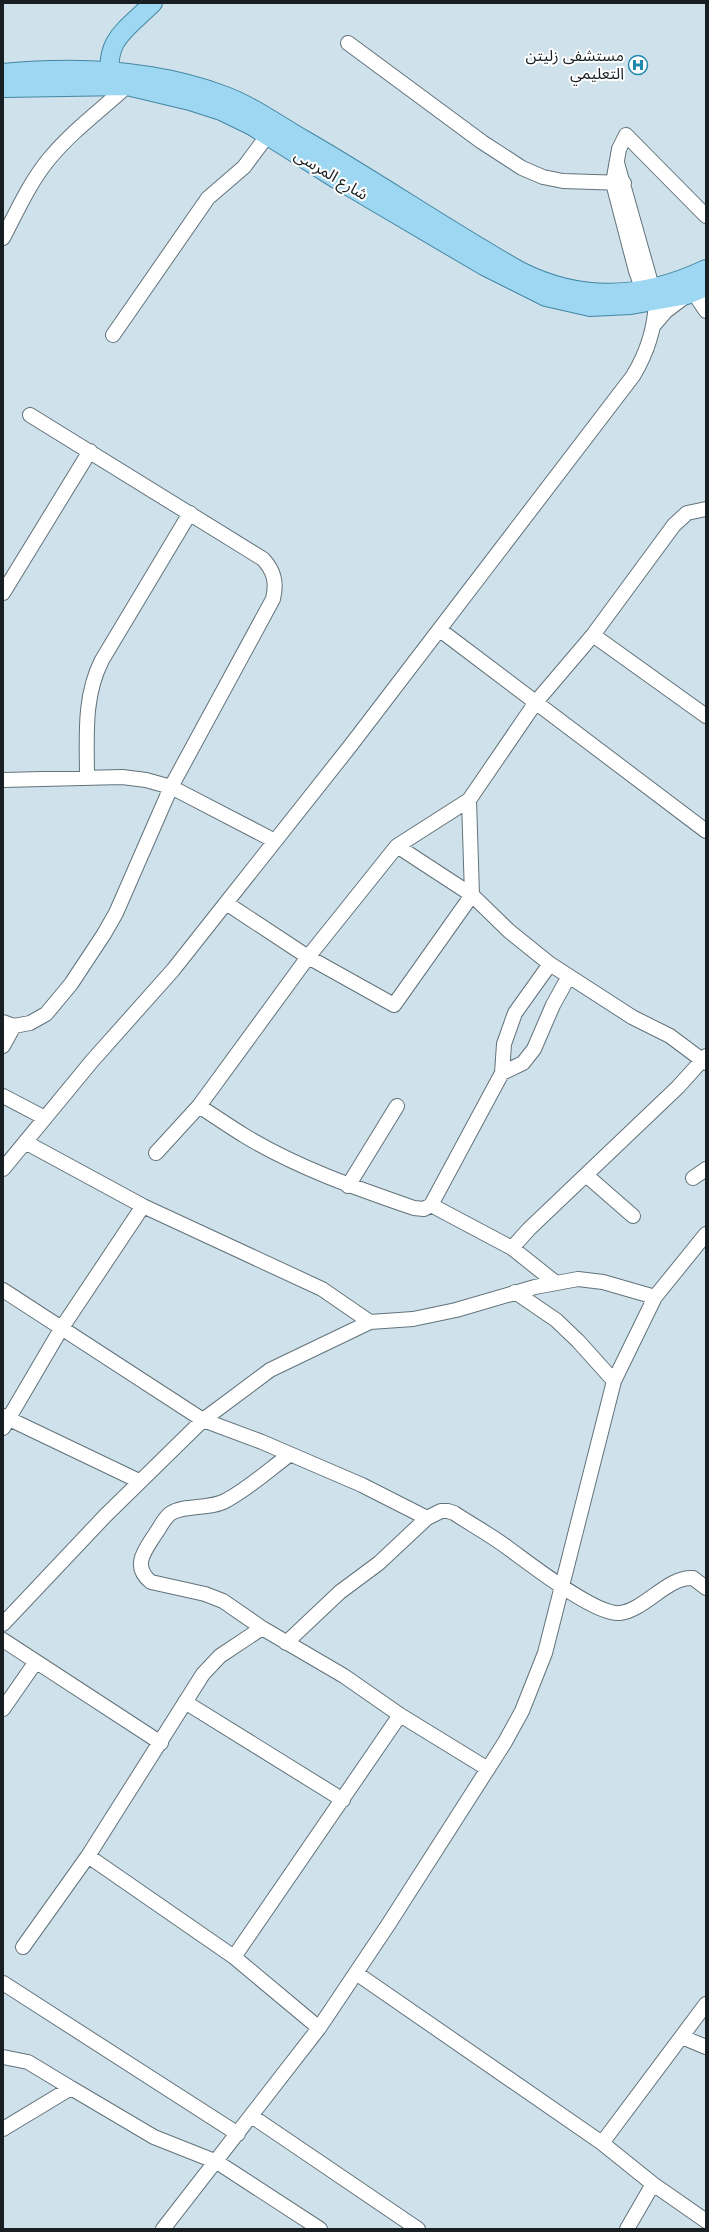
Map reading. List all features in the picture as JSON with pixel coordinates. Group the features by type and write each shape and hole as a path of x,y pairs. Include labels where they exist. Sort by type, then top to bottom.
{"main road":[{"path":"75,71 98,57 154,3"},
{"path":"117,40 109,56 119,79"},
{"name":"شارع المرسى","path":"3,73 36,70 75,71 119,79 191,85 224,95 338,159 492,255 534,278 588,293 650,296"},
{"name":"شارع المرسى","path":"3,88 119,79 190,101 221,112 252,126 458,250 528,290 546,297 590,306 650,296"},
{"path":"650,296 706,269"},
{"path":"650,296 696,292"}],"street":[{"path":"348,43 482,142 522,168 552,179 618,183"},
{"path":"3,238 30,186 50,158 84,122 119,79"},
{"path":"654,326 650,296 618,183 617,163 619,149 626,135 706,216"},
{"path":"113,334 208,198 244,167 267,136"},
{"path":"3,1169 92,1061 173,970 440,630 625,389 641,363 654,326 666,311 696,292 706,311"},
{"path":"3,1046 9,1024 30,1023 46,1014 71,984 104,934 116,913 171,787 273,599 276,588 275,577 270,567 263,559 30,415"},
{"path":"3,593 90,451"},
{"path":"156,1153 199,1106 308,957 397,846 469,800 536,702 593,635 674,525 687,513 706,509"},
{"path":"87,778 87,712 94,678 102,660 190,513"},
{"path":"440,630 706,831"},
{"path":"593,635 706,716"},
{"path":"3,780 134,778 171,787 275,841"},
{"path":"226,904 308,957 394,1005 472,895 469,800"},
{"path":"397,846 472,895 509,931 550,964 632,1017 670,1036 705,1059 678,1087 529,1229 512,1248"},
{"path":"199,1106 268,1149 348,1186 414,1208 424,1209 431,1205 502,1073 502,1056 507,1033 515,1013 550,964"},
{"path":"502,1073 523,1063 534,1049 553,1005 569,976"},
{"path":"3,1096 45,1118"},
{"path":"348,1186 397,1106"},
{"path":"25,1142 143,1206 322,1289 370,1322"},
{"path":"693,1178 706,1169"},
{"path":"586,1174 633,1216"},
{"path":"431,1205 512,1248 556,1283"},
{"path":"139,1481 5,1421 61,1329 143,1206"},
{"path":"163,2229 252,2117 319,2028 488,1769 522,1711 545,1653 563,1588 614,1381 655,1297 705,1237"},
{"path":"3,1624 50,1572 139,1481 203,1420 270,1370 370,1322 427,1316 456,1310 515,1292 556,1283 578,1279 596,1281 655,1297"},
{"path":"3,1290 203,1420 262,1442 289,1455 362,1484 428,1518"},
{"path":"515,1292 556,1320 578,1341 614,1381"},
{"path":"289,1455 227,1500 203,1508 171,1513 166,1518 143,1553 141,1570 145,1577 151,1582 205,1594 223,1601 286,1643 344,1676 400,1716 488,1769"},
{"path":"286,1643 340,1592 379,1563 428,1518 441,1511 454,1513 507,1547 563,1588 610,1612 620,1613 629,1611 681,1578 693,1578 706,1588"},
{"path":"23,1947 88,1856 161,1743 203,1674 220,1656 262,1628"},
{"path":"3,1640 35,1663 161,1743"},
{"path":"3,1709 35,1663"},
{"path":"185,1702 344,1800"},
{"path":"234,1957 344,1800 400,1716"},
{"path":"88,1856 234,1957 319,2028"},
{"path":"356,1973 602,2143 654,2184 706,2221"},
{"path":"3,1983 238,2134"},
{"path":"602,2143 706,2004"},
{"path":"682,2037 706,2047"},
{"path":"3,2057 28,2062 154,2137 217,2162 320,2229"},
{"path":"3,2129 71,2088"},
{"path":"252,2117 418,2229"},
{"path":"627,2229 654,2184"}],"place":[{"name":"مستشفى زليتن التعليمي","path":"638,65"}]}
